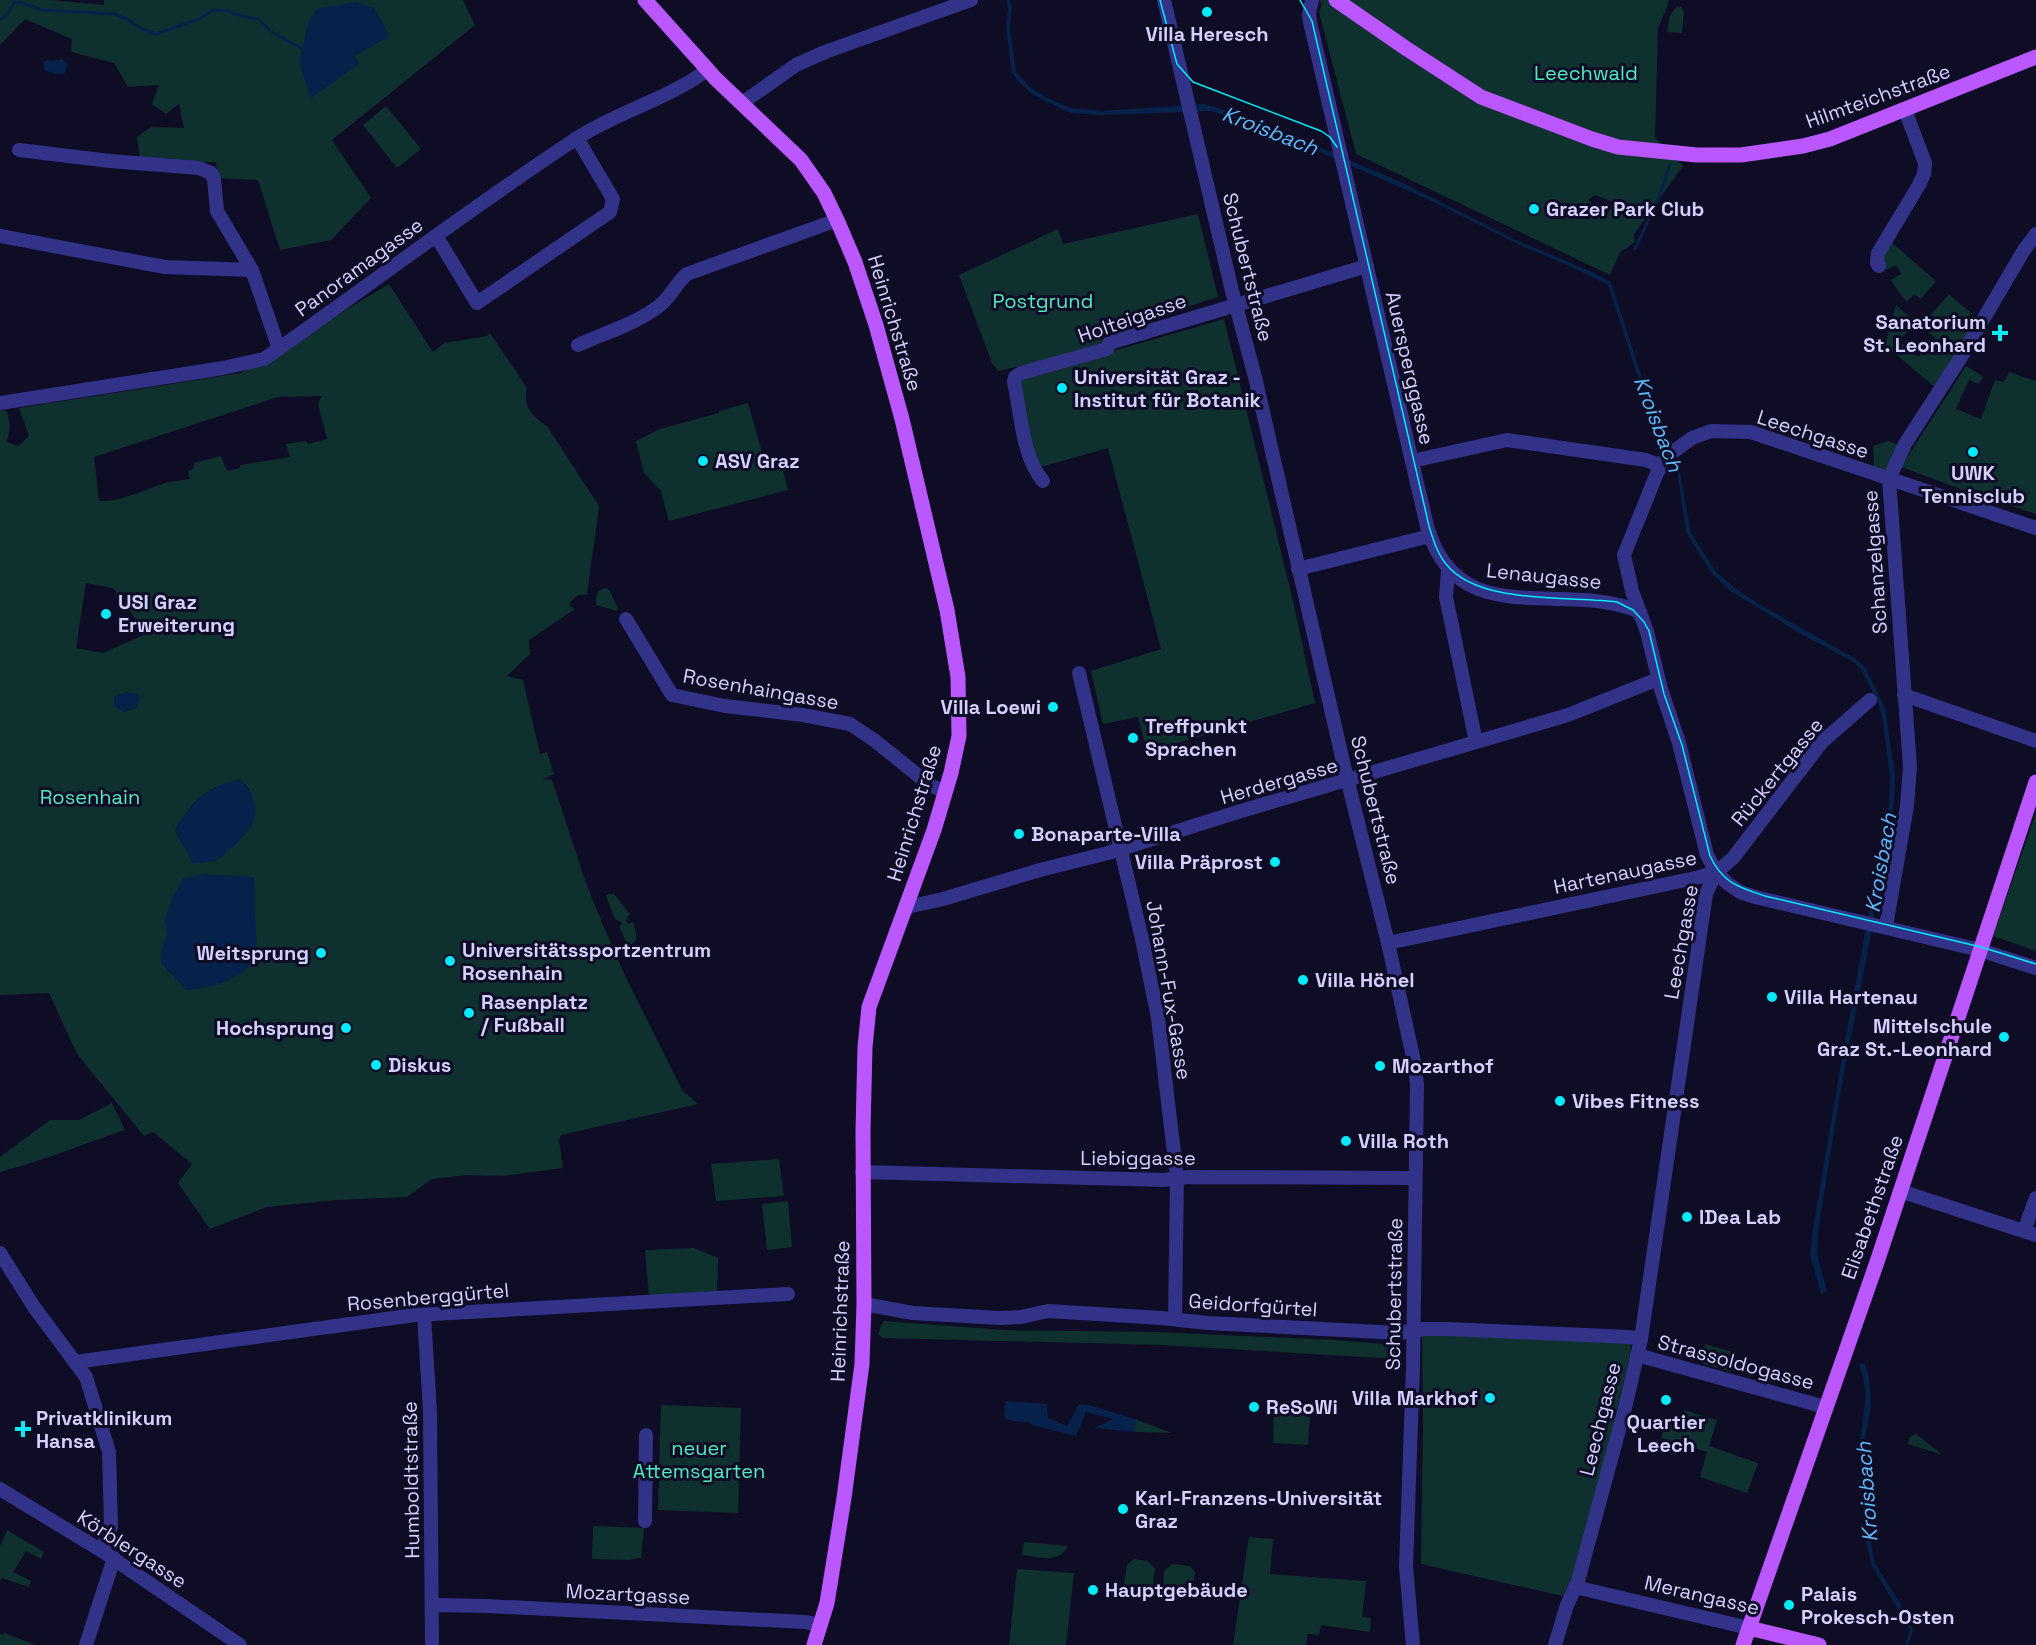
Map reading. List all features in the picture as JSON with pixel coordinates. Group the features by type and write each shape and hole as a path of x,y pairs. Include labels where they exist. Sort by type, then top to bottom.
{"main road":[{"name":"Heinrichstraße","path":"645,0 707,70 801,159 818,184 837,220 855,262 876,325 907,440 947,610 958,677 958,736 945,792 907,907 869,1007 865,1047 862,1172 864,1304 862,1364 827,1603 814,1645"},
{"name":"Hilmteichstraße","path":"1336,0 1481,97 1592,140 1618,147 1697,155 1742,155 1803,146 1830,139 2036,57"},
{"name":"Elisabethstraße","path":"1743,1645 1900,1191 2036,782"},
{"name":"Merangasse","path":"1749,1628 1819,1645"}],"street":[{"path":"742,103 796,64 971,0"},
{"name":"Schubertstraße","path":"1164,0 1235,304 1255,377 1415,1066 1417,1085 1413,1332 1406,1567 1413,1645"},
{"name":"Auersperggasse","path":"1312,0 1310,22 1412,461 1430,536 1438,555 1448,570"},
{"name":"Panoramagasse","path":"0,403 223,369 264,359 577,138 681,87 707,70"},
{"path":"1879,266 1878,253 1924,174 1925,163 1905,110"},
{"path":"436,236 477,303 558,249 610,212 612,208 612,199 577,138"},
{"path":"18,150 206,170 211,173 214,179 217,211 252,270 279,349"},
{"path":"578,345 644,315 660,305 668,298 678,281 687,274 837,220"},
{"name":"Schanzelgasse","path":"1875,924 1907,806 1910,767 1889,478 1905,444 2036,234"},
{"path":"0,236 165,267 252,270"},
{"name":"Holteigasse","path":"1043,481 1036,472 1028,451 1014,382 1021,373 1107,349 1109,343 1235,304 1367,266"},
{"name":"Leechgasse","path":"1555,1645 1575,1587 1622,1419 1641,1339 1706,894 1716,872 1707,855 1679,743 1658,679 1647,632 1624,555 1668,457 1692,438 1711,431 1751,432 2036,528"},
{"path":"1412,461 1507,440 1646,460 1668,457"},
{"path":"1298,569 1430,536"},
{"path":"1448,570 1446,597 1476,742"},
{"name":"Lenaugasse","path":"1448,570 1467,585 1492,593 1618,604 1640,612"},
{"name":"Rosenhaingasse","path":"626,619 672,695 725,706 803,715 850,724 874,740 930,785 945,792"},
{"name":"Johann-Fux-Gasse","path":"1079,673 1142,939 1158,1018 1177,1178 1175,1320"},
{"name":"Herdergasse","path":"907,907 1120,849 1574,713 1658,679"},
{"path":"1904,695 2036,741"},
{"name":"Rückertgasse","path":"1716,872 1733,858 1822,742 1870,699"},
{"name":"Hartenaugasse","path":"1388,943 1716,872 1734,888 1746,894 1980,950 2036,968"},
{"name":"Liebiggasse","path":"862,1172 1164,1180 1177,1178 1415,1178"},
{"path":"1900,1191 2030,1233 2036,1198"},
{"path":"0,1253 34,1307 86,1377 109,1452 111,1527 108,1555 86,1645"},
{"name":"Rosenberggürtel","path":"75,1362 424,1315 788,1294"},
{"name":"Geidorfgürtel","path":"864,1304 913,1312 1000,1318 1021,1317 1047,1311 1399,1333 1424,1329 1448,1329 1641,1339"},
{"name":"Humboldtstraße","path":"424,1315 430,1412 432,1645"},
{"name":"Strassoldogasse","path":"1636,1355 1825,1407"},
{"path":"645,1521 646,1435"},
{"name":"Körblergasse","path":"0,1489 108,1555 240,1645"},
{"name":"Merangasse","path":"1575,1587 1749,1628"},
{"name":"Mozartgasse","path":"433,1605 486,1605 805,1622 821,1625"}],"green space":[{"path":"0,0 52,0 104,5 104,0 463,0 475,25 332,140 371,198 331,240 280,250 258,180 218,178 216,162 173,162 140,157 137,137 151,127 184,128 179,104 166,114 152,104 159,85 128,87 114,63 71,52 72,39 25,19 0,45"},
{"name":"Leechwald","path":"1320,0 1668,0 1658,28 1655,138 1683,166 1634,234 1635,242 1621,250 1610,275 1356,154 1319,12 1322,4","holes":["1595,195 1613,202 1607,216 1588,200"]},
{"path":"1676,7 1681,7 1684,12 1682,33 1667,32 1670,16"},
{"path":"386,106 421,149 397,168 363,125"},
{"name":"Postgrund","path":"1198,214 1218,297 1105,333 1100,345 998,371 992,363 959,275 1058,229 1063,244"},
{"path":"1890,241 1936,281 1921,299 1914,294 1907,302 1891,280 1901,274 1896,265 1886,270 1881,262"},
{"name":"Rosenhain","path":"389,284 433,352 444,343 487,336 490,333 527,388 526,401 530,410 547,426 599,506 587,595 575,598 569,605 575,609 529,640 530,654 507,676 523,680 540,754 547,752 554,774 543,779 552,780 586,883 626,978 682,1090 698,1104 561,1135 559,1139 563,1168 503,1176 467,1175 432,1179 407,1197 335,1200 267,1207 210,1229 178,1183 192,1164 153,1132 144,1136 77,1054 49,993 0,995 0,410 7,411 10,426 7,442 18,446 29,436 19,408 241,373","holes":["322,396 318,404 327,439 308,444 306,441 286,444 290,457 240,465 240,468 227,471 221,456 194,463 193,469 188,471 190,479 165,483 116,500 99,501 94,457 278,397","86,583 113,588 136,619 150,632 103,653 76,648","127,692 139,698 135,708 124,712 114,697","240,779 249,789 224,855 215,861 193,863 175,830 195,802 217,787"]},
{"path":"1949,294 1971,313 1965,321 1970,335 1936,388 1885,345 1896,305 1916,322 1899,341 1918,357 1935,338 1921,326"},
{"path":"1224,319 1294,605 1315,703 1178,743 1180,750 1149,759 1138,717 1103,724 1091,671 1161,649 1108,448 1037,468 1016,379"},
{"name":"UWK Tennisclub","path":"1966,366 1983,376 1979,384 1969,380 1956,409 1981,419 1995,380 2004,382 2009,372 2036,381 2036,514 1901,467"},
{"name":"ASV Graz","path":"748,403 765,463 780,459 788,490 669,521 661,491 644,473 636,441 660,429"},
{"path":"1888,441 1902,446 1888,477 1874,467 1873,446"},
{"path":"606,588 610,591 617,611 596,605 598,594"},
{"path":"2036,813 2036,951 1993,936"},
{"path":"614,894 630,914 626,920 628,924 633,922 636,932 636,940 631,945 627,944 619,926 623,923 615,919 606,896"},
{"path":"112,1103 125,1130 0,1172 0,1157 50,1120 79,1120"},
{"path":"779,1159 784,1196 716,1201 711,1164"},
{"path":"788,1201 792,1247 767,1250 762,1204"},
{"path":"694,1248 718,1258 717,1293 649,1296 645,1250"},
{"path":"883,1321 1005,1330 1158,1332 1335,1340 1395,1345 1398,1349 1396,1359 1162,1345 883,1338 878,1334"},
{"path":"1424,1329 1629,1337 1631,1350 1595,1504 1577,1567 1563,1596 1421,1564 1422,1339"},
{"path":"1705,1344 1736,1353 1731,1372 1700,1363"},
{"name":"neuer Attemsgarten","path":"661,1405 741,1408 738,1513 658,1510"},
{"path":"1684,1410 1717,1420 1709,1446 1758,1463 1747,1493 1700,1477 1707,1452 1661,1438 1667,1420 1678,1425"},
{"path":"1274,1412 1310,1414 1308,1445 1273,1443"},
{"path":"1135,1419 1172,1433 1135,1432"},
{"path":"1916,1434 1940,1454 1908,1444 1910,1437"},
{"name":"neuer Attemsgarten","path":"593,1526 644,1528 641,1558 592,1559"},
{"path":"7,1530 44,1552 41,1559 26,1551 13,1572 31,1581 29,1587 2,1578 0,1581 0,1547"},
{"path":"1249,1537 1273,1539 1270,1574 1366,1581 1362,1617 1371,1618 1370,1632 1321,1625 1319,1635 1308,1634 1306,1645 1233,1645"},
{"path":"1024,1542 1068,1546 1060,1555 1041,1558 1022,1555"},
{"path":"1134,1559 1148,1561 1155,1569 1153,1587 1146,1594 1131,1593 1124,1584 1127,1565"},
{"path":"1172,1564 1190,1566 1195,1572 1193,1591 1186,1598 1168,1596 1163,1590 1164,1571"},
{"path":"1017,1569 1074,1573 1066,1645 1009,1645"},
{"path":"4,1633 36,1645 0,1645 0,1634"}],"water":[{"name":"Kroisbach","path":"1007,0 1010,0 1012,8 1010,27 1016,72 1030,87 1047,98 1071,108 1101,111 1204,104 1256,120 1403,183 1516,240 1611,282 1649,399 1677,457 1691,533 1716,572 1757,603 1856,659 1865,667 1885,708 1895,775 1894,803 1840,1094 1818,1232 1817,1255 1827,1291 1821,1294 1810,1254 1813,1229 1889,804 1890,776 1882,716 1877,700 1861,669 1852,661 1803,635 1732,592 1712,574 1686,532 1676,463 1646,402 1608,285 1524,247 1434,202 1255,124 1211,111 1102,115 1071,113 1047,102 1031,93 1012,72 1006,28"},
{"path":"357,2 374,8 390,36 355,56 359,64 311,98 299,64 307,26 317,9"},
{"path":"62,59 68,64 64,74 44,70 46,60"},
{"path":"127,692 138,694 140,698 135,708 124,712 114,706 114,697"},
{"path":"240,779 253,797 255,814 253,822 242,838 219,859 193,864 175,830 201,796 217,787"},
{"path":"204,874 254,877 257,958 234,978 216,985 186,990 161,963 161,950 167,937 165,920 173,896 183,879"},
{"name":"Kroisbach","path":"1859,1364 1865,1364 1869,1377 1871,1405 1865,1438 1869,1533 1875,1563 1909,1618 1913,1631 1908,1645 1905,1645 1910,1630 1872,1566 1864,1534 1860,1440 1866,1397"},
{"path":"1005,1401 1047,1404 1048,1418 1067,1426 1079,1404 1089,1405 1135,1419 1135,1432 1094,1428 1113,1419 1086,1412 1076,1436 1029,1423 1012,1421 1004,1418"}],"waterway":[{"path":"0,20 7,15 14,3 20,2 41,10 115,14 156,34 200,19 212,10 228,11 258,19 273,33 305,50"},
{"path":"1635,249 1660,195 1670,164"}],"tram line":[{"path":"1160,0 1177,64 1193,82 1321,131 1330,137 1337,147"},
{"path":"1300,0 1312,21 1429,526 1438,551 1446,564 1461,577 1479,586 1526,596 1617,602 1633,610 1644,622 1649,631 1664,694 1682,745 1710,856 1720,872 1732,883 1765,896 1981,947 2036,964"}],"place":[{"name":"Villa Heresch","path":"1207,12"},
{"name":"Grazer Park Club","path":"1534,209"},
{"name":"Sanatorium St. Leonhard","path":"2000,333"},
{"name":"Universität Graz - Institut für Botanik","path":"1062,388"},
{"name":"UWK Tennisclub","path":"1973,452"},
{"name":"ASV Graz","path":"703,461"},
{"name":"USI Graz Erweiterung","path":"106,614"},
{"name":"Villa Loewi","path":"1053,707"},
{"name":"Treffpunkt Sprachen","path":"1133,738"},
{"name":"Bonaparte-Villa","path":"1019,834"},
{"name":"Villa Präprost","path":"1275,862"},
{"name":"Weitsprung","path":"321,953"},
{"name":"Universitätssportzentrum Rosenhain","path":"450,961"},
{"name":"Villa Hönel","path":"1303,980"},
{"name":"Villa Hartenau","path":"1772,997"},
{"name":"Rasenplatz / Fußball","path":"469,1013"},
{"name":"Hochsprung","path":"346,1028"},
{"name":"Mittelschule Graz St.-Leonhard","path":"2004,1037"},
{"name":"Diskus","path":"376,1065"},
{"name":"Mozarthof","path":"1380,1066"},
{"name":"Vibes Fitness","path":"1560,1101"},
{"name":"Villa Roth","path":"1346,1141"},
{"name":"IDea Lab","path":"1687,1217"},
{"name":"Villa Markhof","path":"1490,1398"},
{"name":"Quartier Leech","path":"1666,1400"},
{"name":"ReSoWi","path":"1254,1407"},
{"name":"Privatklinikum Hansa","path":"23,1429"},
{"name":"Karl-Franzens-Universität Graz","path":"1123,1509"},
{"name":"Hauptgebäude","path":"1093,1590"},
{"name":"Palais Prokesch-Osten","path":"1789,1605"}]}
